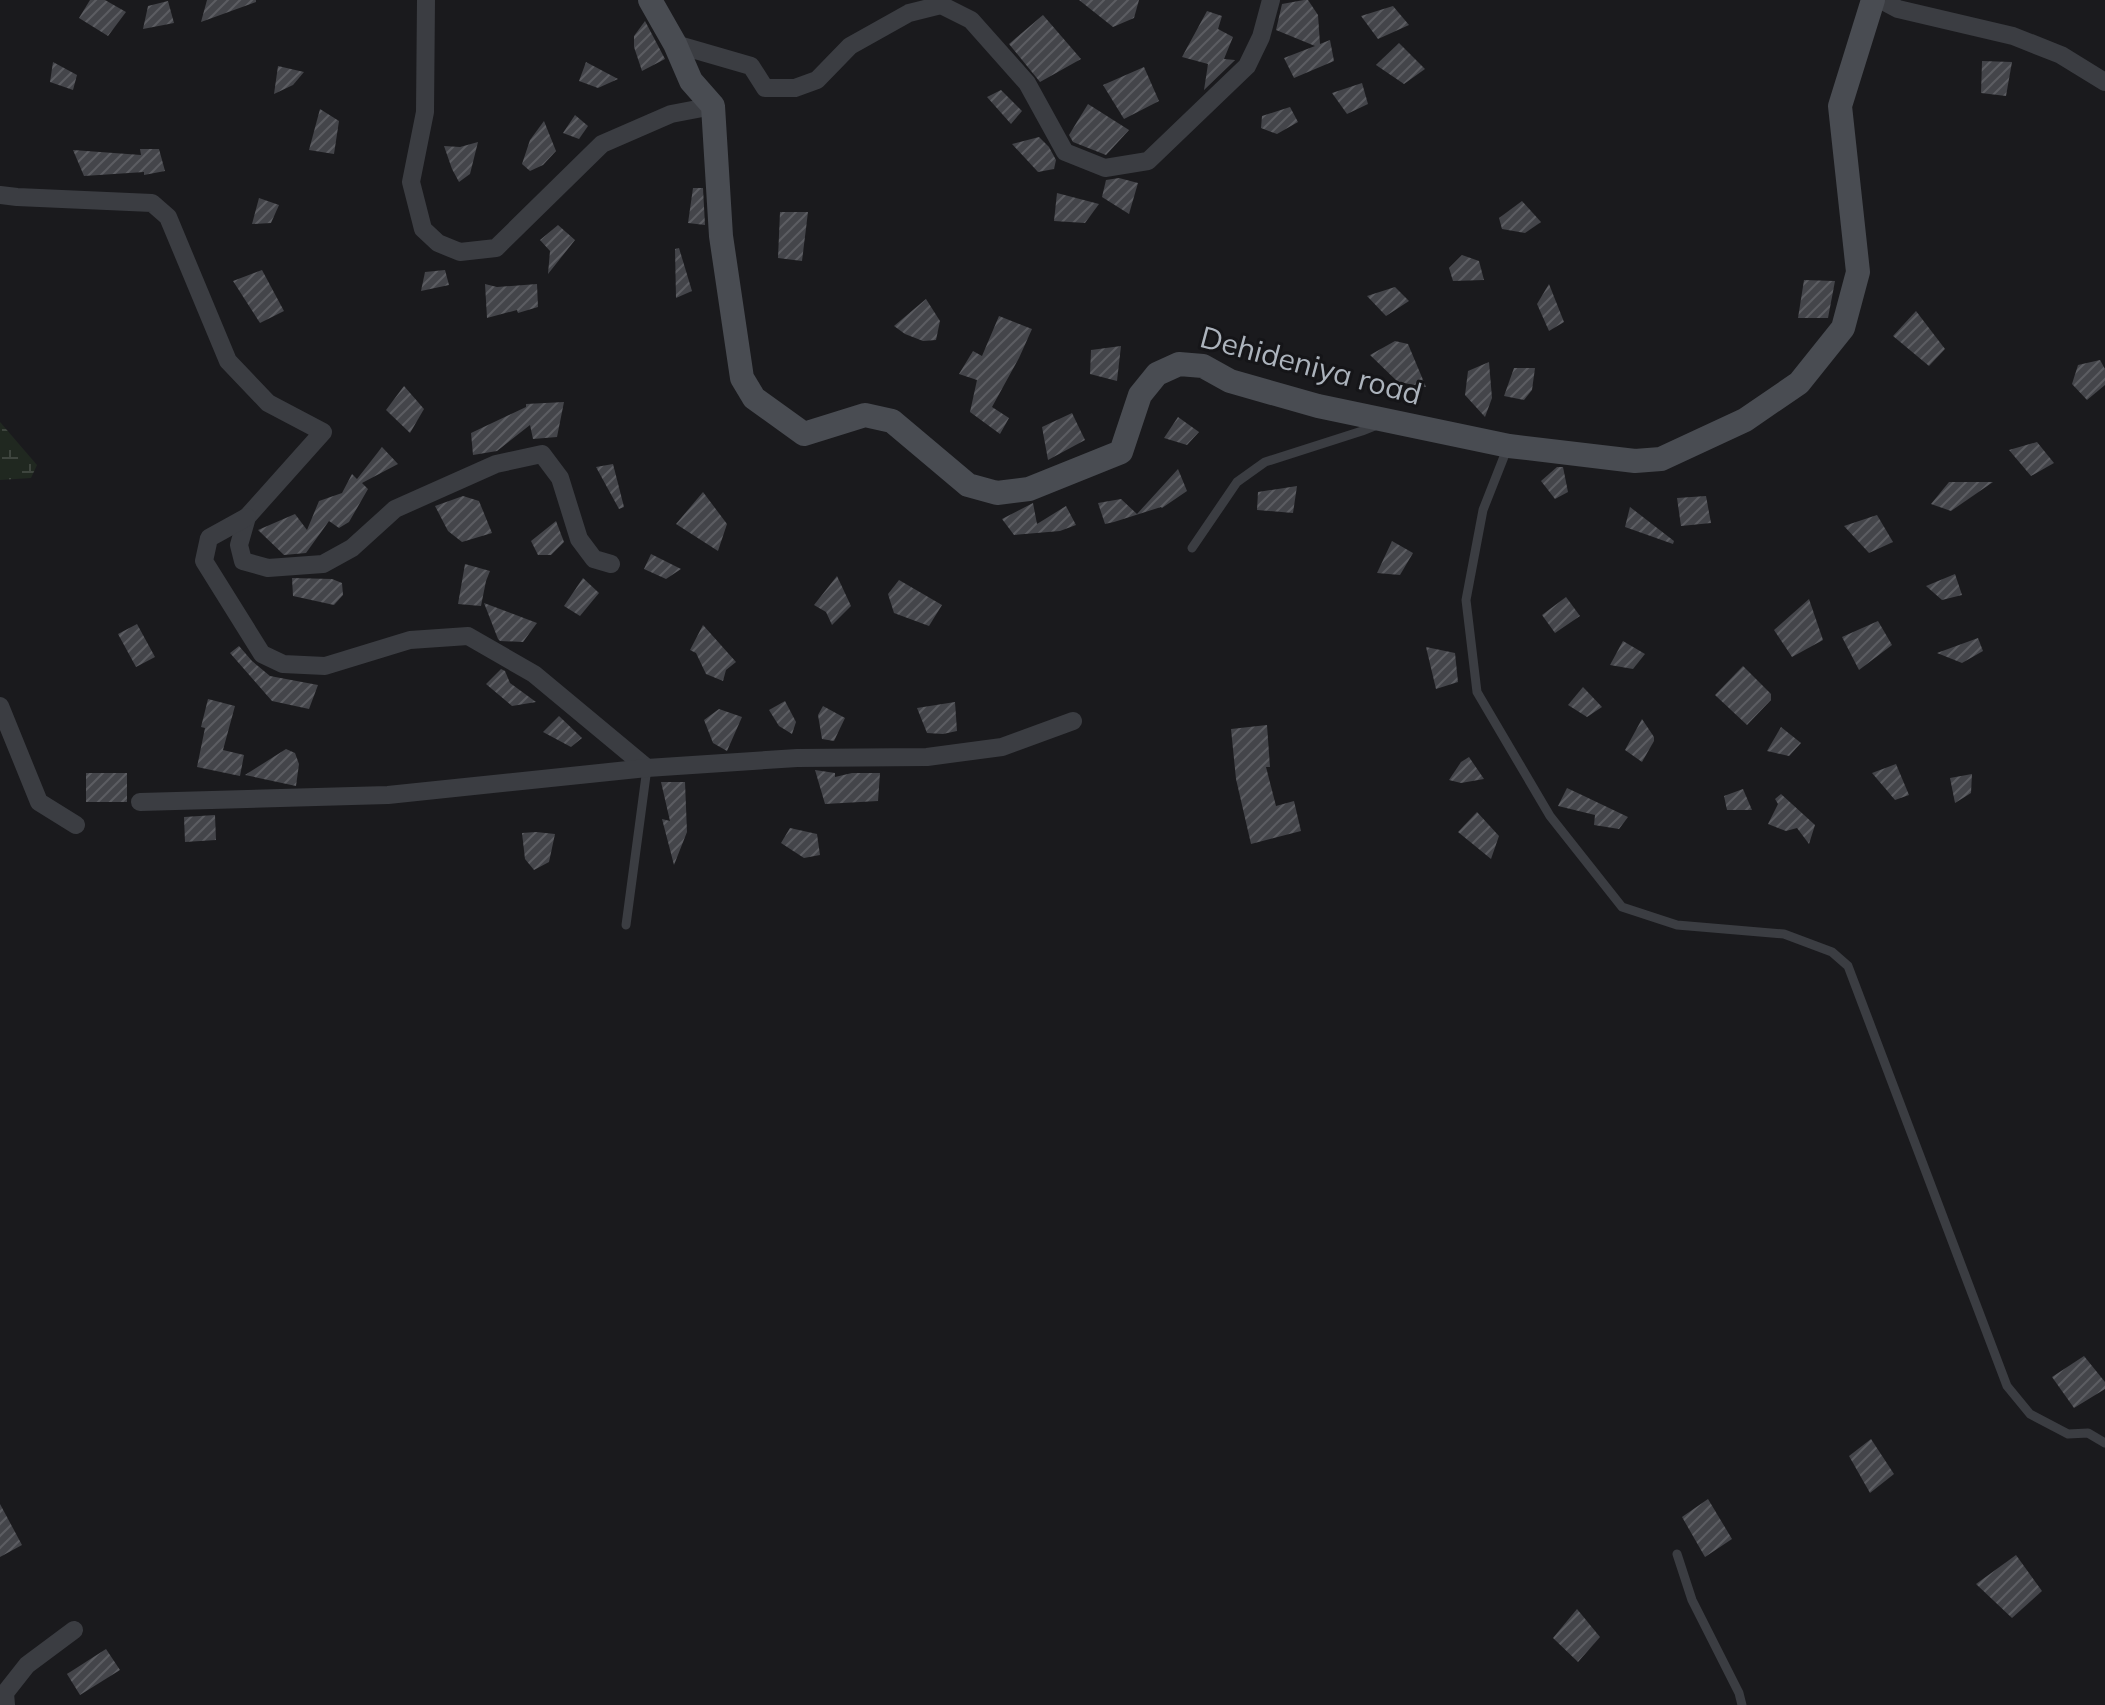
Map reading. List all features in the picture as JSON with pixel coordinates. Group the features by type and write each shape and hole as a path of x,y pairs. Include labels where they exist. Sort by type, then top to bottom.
{"street":[{"path":"426,0 425,112 411,182 423,229 438,243 460,252 496,248 602,144 671,114 713,106"},
{"path":"650,0 675,44 691,81 713,106"},
{"path":"675,44 751,66 765,88 795,88 817,80 850,46 909,13 941,5 971,20 1027,83 1065,152 1105,168 1148,161 1247,66 1261,37 1271,0"},
{"name":"Dehideniya road","path":"713,106 721,236 742,378 754,398 804,434 865,415 892,421 968,485 997,493 1029,489 1121,452 1140,395 1157,374 1179,364 1203,366 1230,381 1318,406 1509,446 1635,461 1661,459 1745,420 1799,383 1843,328 1858,272 1840,106 1873,0"},
{"path":"1881,0 1898,9 2013,36 2061,55 2105,82"},
{"path":"0,195 152,203 168,217 228,361 268,403 323,432 247,517 209,538 204,561 262,654 283,664 325,666 410,640 468,636 534,674 647,768"},
{"path":"247,517 239,545 243,561 268,568 323,564 352,548 395,509 496,464 542,454 560,478 579,539 594,559 611,564"},
{"path":"0,706 39,802 76,825"},
{"path":"140,802 388,795 647,768 797,758 927,757 1002,747 1073,721"},
{"path":"6,1705 5,1693 27,1665 74,1630"}],"lane":[{"path":"1192,548 1237,482 1265,462 1387,420"},
{"path":"1509,446 1483,510 1466,600 1477,692 1550,816 1622,907 1677,925 1784,934 1832,952 1848,966 2007,1386 2030,1414 2068,1434 2088,1433 2105,1443"},
{"path":"626,925 647,768"},
{"path":"1677,1554 1692,1600 1739,1693 1742,1705"}],"green space":[{"path":"0,422 37,465 31,478 0,480"}],"building":[{"path":"90,0 105,0 126,12 108,36 79,18"},
{"path":"207,0 256,0 256,2 201,22"},
{"path":"1079,0 1139,0 1134,18 1113,27"},
{"path":"1308,0 1318,15 1320,44 1330,40 1334,61 1294,78 1284,58 1315,46 1276,30 1282,4"},
{"path":"168,1 174,23 143,29 148,6"},
{"path":"1393,6 1409,25 1378,39 1361,16"},
{"path":"1207,11 1222,16 1218,29 1233,37 1224,59 1235,60 1204,90 1208,64 1182,57"},
{"path":"1043,15 1081,59 1040,82 1009,44"},
{"path":"645,21 665,59 642,71 634,47 634,36"},
{"path":"1399,43 1425,69 1404,84 1376,65"},
{"path":"1982,61 2012,62 2006,96 1981,93"},
{"path":"53,62 77,75 73,90 50,82"},
{"path":"586,62 618,79 598,88 579,81"},
{"path":"278,66 304,72 293,85 274,94"},
{"path":"1144,67 1159,101 1124,119 1103,85"},
{"path":"1362,83 1368,104 1347,114 1332,93"},
{"path":"1001,90 1022,111 1011,124 987,97"},
{"path":"1088,104 1129,130 1106,155 1073,142 1069,135"},
{"path":"1290,107 1298,122 1277,134 1261,128 1262,116"},
{"path":"320,109 339,121 334,154 309,150"},
{"path":"575,115 588,126 579,139 563,133"},
{"path":"544,121 556,151 543,165 530,171 522,164 530,140"},
{"path":"1039,137 1056,160 1054,169 1038,172 1012,144"},
{"path":"478,142 470,174 459,182 444,146 460,147"},
{"path":"140,149 159,149 165,171 144,175 144,172 84,176 73,150 141,155"},
{"path":"1119,178 1138,183 1129,214 1102,197 1106,180"},
{"path":"693,188 703,188 705,225 688,223"},
{"path":"1057,193 1099,204 1085,223 1054,221"},
{"path":"259,198 279,205 271,223 252,224"},
{"path":"1522,201 1541,222 1525,233 1502,229 1499,218"},
{"path":"780,212 808,212 802,261 778,258"},
{"path":"558,225 575,240 548,274 550,251 540,240"},
{"path":"679,248 692,291 676,298 675,249"},
{"path":"1462,255 1479,261 1484,280 1453,281 1449,268"},
{"path":"262,270 284,311 260,323 233,281"},
{"path":"445,270 449,285 421,291 425,272"},
{"path":"1804,280 1835,281 1828,318 1798,318"},
{"path":"485,284 497,287 537,284 538,307 487,318"},
{"path":"1549,284 1564,322 1549,331 1537,304"},
{"path":"1395,287 1409,301 1386,316 1367,296"},
{"path":"926,299 940,321 936,340 923,341 894,326"},
{"path":"1916,311 1945,349 1929,366 1893,336"},
{"path":"999,316 1032,329 992,407 1009,418 1000,434 970,412 977,380 959,374 973,351 982,356"},
{"path":"1395,341 1408,344 1426,387 1398,382 1370,355"},
{"path":"1121,346 1117,381 1090,374 1091,350"},
{"path":"2100,360 2105,369 2105,385 2087,400 2072,384 2078,365"},
{"path":"1489,362 1492,398 1485,417 1465,395 1468,371"},
{"path":"1514,368 1535,368 1532,390 1524,400 1504,396"},
{"path":"404,386 424,409 410,433 386,410"},
{"path":"564,402 557,437 533,439 530,425 497,451 473,455 471,433 526,407 526,404"},
{"path":"1072,413 1085,440 1048,460 1042,427"},
{"path":"1178,417 1199,432 1187,445 1164,438"},
{"path":"2037,442 2054,463 2031,476 2009,450"},
{"path":"382,447 398,464 362,483 368,489 349,522 339,528 329,521 306,553 284,555 258,530 295,514 307,530 319,501 342,493 352,474 357,479"},
{"path":"613,464 624,507 619,509 596,467"},
{"path":"1557,467 1563,467 1568,492 1555,499 1541,481"},
{"path":"1178,469 1187,491 1162,508 1105,524 1098,503 1121,499 1137,514"},
{"path":"1949,482 1993,482 1951,511 1931,504"},
{"path":"1297,486 1293,513 1257,510 1258,492"},
{"path":"703,492 727,524 718,551 676,524"},
{"path":"463,496 479,501 492,533 462,542 448,531 435,506"},
{"path":"1706,496 1711,523 1681,526 1677,498"},
{"path":"1033,503 1037,524 1066,506 1076,525 1060,531 1014,535 1002,519"},
{"path":"1630,507 1674,541 1673,544 1625,527"},
{"path":"1877,515 1893,542 1869,553 1844,526"},
{"path":"556,521 564,542 551,555 538,555 531,541"},
{"path":"1392,541 1413,553 1400,575 1377,573"},
{"path":"651,554 681,569 666,579 644,569"},
{"path":"465,564 490,571 481,606 458,604"},
{"path":"1955,574 1962,595 1942,600 1926,586"},
{"path":"837,576 851,606 832,625 826,612 814,605"},
{"path":"292,578 332,579 342,583 343,595 334,605 293,596"},
{"path":"583,578 599,593 580,616 564,606"},
{"path":"899,580 942,605 929,626 894,613 888,594"},
{"path":"1566,597 1580,616 1555,633 1542,615"},
{"path":"1809,599 1823,640 1792,657 1774,630"},
{"path":"484,603 537,623 523,642 500,641"},
{"path":"1878,621 1892,645 1859,670 1842,637"},
{"path":"137,624 155,657 136,667 118,634"},
{"path":"703,625 736,662 726,670 723,681 706,674 696,653 690,650"},
{"path":"1978,638 1983,651 1962,663 1937,653"},
{"path":"1623,641 1645,654 1633,669 1610,665"},
{"path":"239,646 270,676 318,685 309,709 272,701 230,653"},
{"path":"1426,647 1455,653 1458,682 1436,689"},
{"path":"1743,666 1771,694 1771,700 1747,725 1715,695"},
{"path":"501,669 510,683 536,702 512,706 486,684"},
{"path":"1583,687 1602,707 1587,717 1568,705"},
{"path":"208,699 235,706 223,750 244,755 240,776 197,767 205,728 201,727"},
{"path":"785,701 796,722 792,734 779,726 769,710"},
{"path":"955,702 957,731 927,733 917,708"},
{"path":"823,706 845,718 834,741 822,739 818,715"},
{"path":"719,709 742,717 727,751 713,743 704,720"},
{"path":"559,716 582,738 571,747 543,732"},
{"path":"1642,719 1654,741 1642,762 1625,750"},
{"path":"1267,725 1270,767 1266,767 1276,806 1294,801 1301,831 1251,844 1236,779 1231,729"},
{"path":"1781,727 1801,743 1789,756 1767,751"},
{"path":"286,749 295,753 299,764 296,786 245,775"},
{"path":"1469,757 1484,779 1461,783 1449,780 1461,762"},
{"path":"1896,764 1909,795 1895,800 1872,773"},
{"path":"815,770 835,773 835,777 852,773 880,773 878,801 825,804"},
{"path":"86,773 127,773 127,802 86,802"},
{"path":"1972,774 1971,793 1955,803 1950,778"},
{"path":"661,782 685,782 687,832 674,865 662,819 670,821"},
{"path":"1567,788 1628,817 1619,829 1594,825 1595,815 1558,806"},
{"path":"1743,789 1752,810 1727,810 1724,796"},
{"path":"1781,794 1815,825 1809,844 1797,828 1786,831 1768,824 1778,804 1775,799"},
{"path":"1477,812 1499,836 1491,859 1458,832"},
{"path":"215,815 216,840 185,842 184,817"},
{"path":"790,828 817,834 820,855 804,858 781,843"},
{"path":"522,833 555,834 549,862 534,870 525,859"},
{"path":"2084,1356 2105,1382 2105,1389 2074,1408 2052,1377"},
{"path":"1871,1439 1894,1474 1870,1493 1849,1456"},
{"path":"1708,1499 1732,1539 1705,1557 1682,1517"},
{"path":"0,1504 22,1545 0,1557"},
{"path":"2016,1555 2042,1591 2012,1618 1976,1584"},
{"path":"1577,1609 1600,1637 1578,1662 1553,1638"},
{"path":"106,1649 120,1670 80,1695 67,1674"}]}
